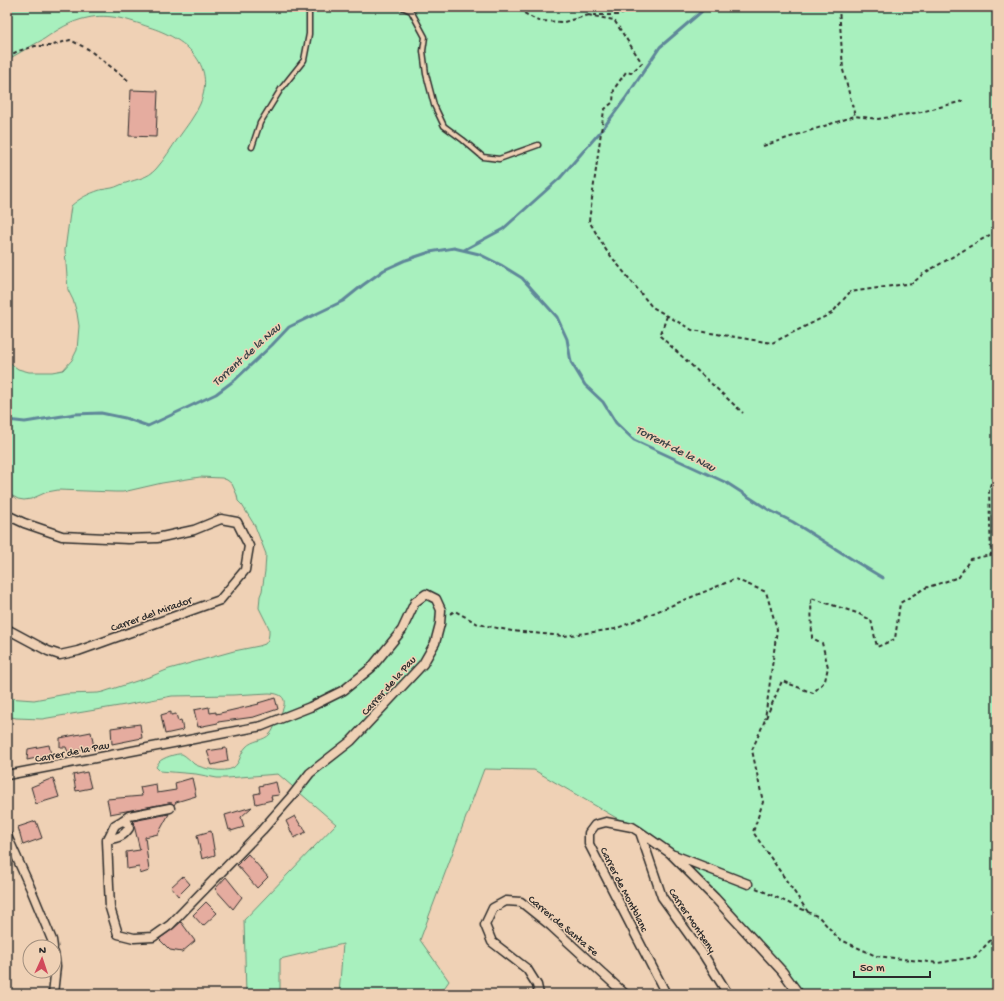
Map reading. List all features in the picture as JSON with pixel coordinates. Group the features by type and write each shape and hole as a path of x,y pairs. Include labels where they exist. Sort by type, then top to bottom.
{"street":[{"name":"Carrer del Mirador","path":"7,515 24,523 62,536 128,539 157,538 194,530 221,519 237,522 249,546 245,570 220,600 78,651 60,655 7,630"},
{"name":"Carrer de la Pau","path":"7,774 262,726 310,707 344,690 371,668 402,630 415,602 426,594 436,599 441,610 440,624 435,643 423,664 351,741 310,773 292,796 256,836 170,925 153,937 134,938 118,934 110,908 107,840"},
{"path":"107,840 115,825 129,816 170,808"},
{"path":"107,840 125,834 129,828 128,823 122,821"},
{"name":"Carrer de Montblanc","path":"666,994 590,844 589,833 595,824 606,822 632,827 670,853 716,898 782,971 799,994"},
{"name":"Carrer Montseny","path":"640,832 662,897 703,954 728,994"},
{"path":"7,836 52,939"},
{"name":"Carrer de Montblanc","path":"670,853 748,884"},
{"name":"Carrer de Santa Fe","path":"539,994 537,985 527,969 492,942 485,925 493,908 506,901 521,902 551,926 625,994"},
{"path":"53,994 55,979"}],"lane":[{"path":"252,147 260,123 281,89 304,60 309,34 309,7"},
{"path":"349,7 369,7"},
{"path":"402,7 411,11 425,37 423,52 426,74 434,105 444,126 484,157 499,159 538,144"}],"path":[{"path":"521,7 524,13 538,21 564,22 588,15 619,15 639,7"},
{"path":"839,7 843,70 855,116"},
{"path":"588,15 614,20 642,63 631,73 626,72 614,89 613,102 604,110 589,220 606,250 652,307 692,330 772,343 832,313 850,292 913,283 923,274 993,233 997,228"},
{"path":"7,57 35,46 50,46 70,40 88,49 129,81"},
{"path":"763,146 855,116 878,119 920,112 962,101"},
{"path":"668,316 660,336 743,413"},
{"path":"808,912 753,832 763,802 752,750 782,681 813,693 825,681 828,667 822,643 812,638 811,598 856,613 871,620 877,647 895,639 900,603 925,588 959,577 970,558 991,554 989,489 997,467"},
{"path":"440,620 455,612 478,624 512,632 564,636 615,629 735,579 766,592 777,629 764,722"},
{"path":"748,884 819,917 840,939 876,956 938,963 975,957 997,933"}],"green space":[{"path":"7,7 997,7 997,994 799,994 670,853 632,827 534,770 484,769 420,940 449,981 440,994 339,994 343,944 280,959 280,994 246,994 244,920 336,824 278,774 217,778 196,774 160,771 156,767 163,759 173,755 182,754 194,764 203,767 214,770 233,768 238,763 246,747 251,743 265,738 273,730 284,707 284,702 281,696 269,693 172,696 42,719 16,718 7,716 7,698 34,700 66,694 103,692 169,669 234,651 259,646 265,644 268,640 269,628 259,608 266,554 255,526 238,501 232,484 227,480 222,478 200,477 162,483 123,492 58,490 24,500 18,499 7,493 7,358 10,363 18,369 29,372 52,372 63,370 72,360 77,350 79,326 77,313 68,290 65,250 71,206 81,198 92,193 114,188 142,178 153,172 198,108 204,89 204,76 201,65 194,54 185,45 174,38 141,24 103,16 81,19 59,29 7,60"}],"building":[{"path":"131,90 158,91 156,137 129,136"},
{"path":"275,698 278,709 254,717 218,722 198,727 194,710 209,707 210,713 216,712 216,714 259,704 258,703"},
{"path":"171,712 171,715 176,714 178,721 181,720 183,730 165,734 161,715"},
{"path":"140,724 142,738 112,744 111,728"},
{"path":"91,732 94,747 68,752 66,747 60,747 60,738"},
{"path":"49,745 51,755 27,760 28,749"},
{"path":"226,748 228,761 212,765 207,751"},
{"path":"87,772 91,788 76,791 73,775"},
{"path":"53,778 59,797 36,804 31,787"},
{"path":"192,778 196,796 176,802 174,805 169,803 110,814 107,799 142,796 140,787 156,784 157,793 176,790 175,783"},
{"path":"276,782 279,795 271,796 272,800 256,804 254,794 260,793 259,786"},
{"path":"252,807 241,817 244,827 231,831 231,829 229,830 225,815"},
{"path":"169,814 158,834 145,837 149,871 140,874 139,867 127,869 126,852 140,850 133,821"},
{"path":"295,816 306,832 294,838 286,821"},
{"path":"36,821 42,838 23,845 18,827"},
{"path":"211,831 215,855 202,859 197,835"},
{"path":"248,854 268,877 257,888 237,865"},
{"path":"183,876 190,884 178,896 171,887"},
{"path":"226,877 242,897 233,909 215,889"},
{"path":"206,902 217,913 203,926 193,915"},
{"path":"181,922 195,941 182,952 170,950 159,939"}],"waterway":[{"path":"464,250 503,229 560,178 601,131 625,99 660,47 705,7"},
{"name":"Torrent de la Nau","path":"7,420 25,422 75,414 101,413 125,418 148,426 216,394 236,379 289,327 343,301 384,270 406,260 430,252 454,248 479,254 522,278 557,317 567,339 571,362 585,385 603,402 616,423 634,440 727,483 769,510 793,522 883,578"}]}
